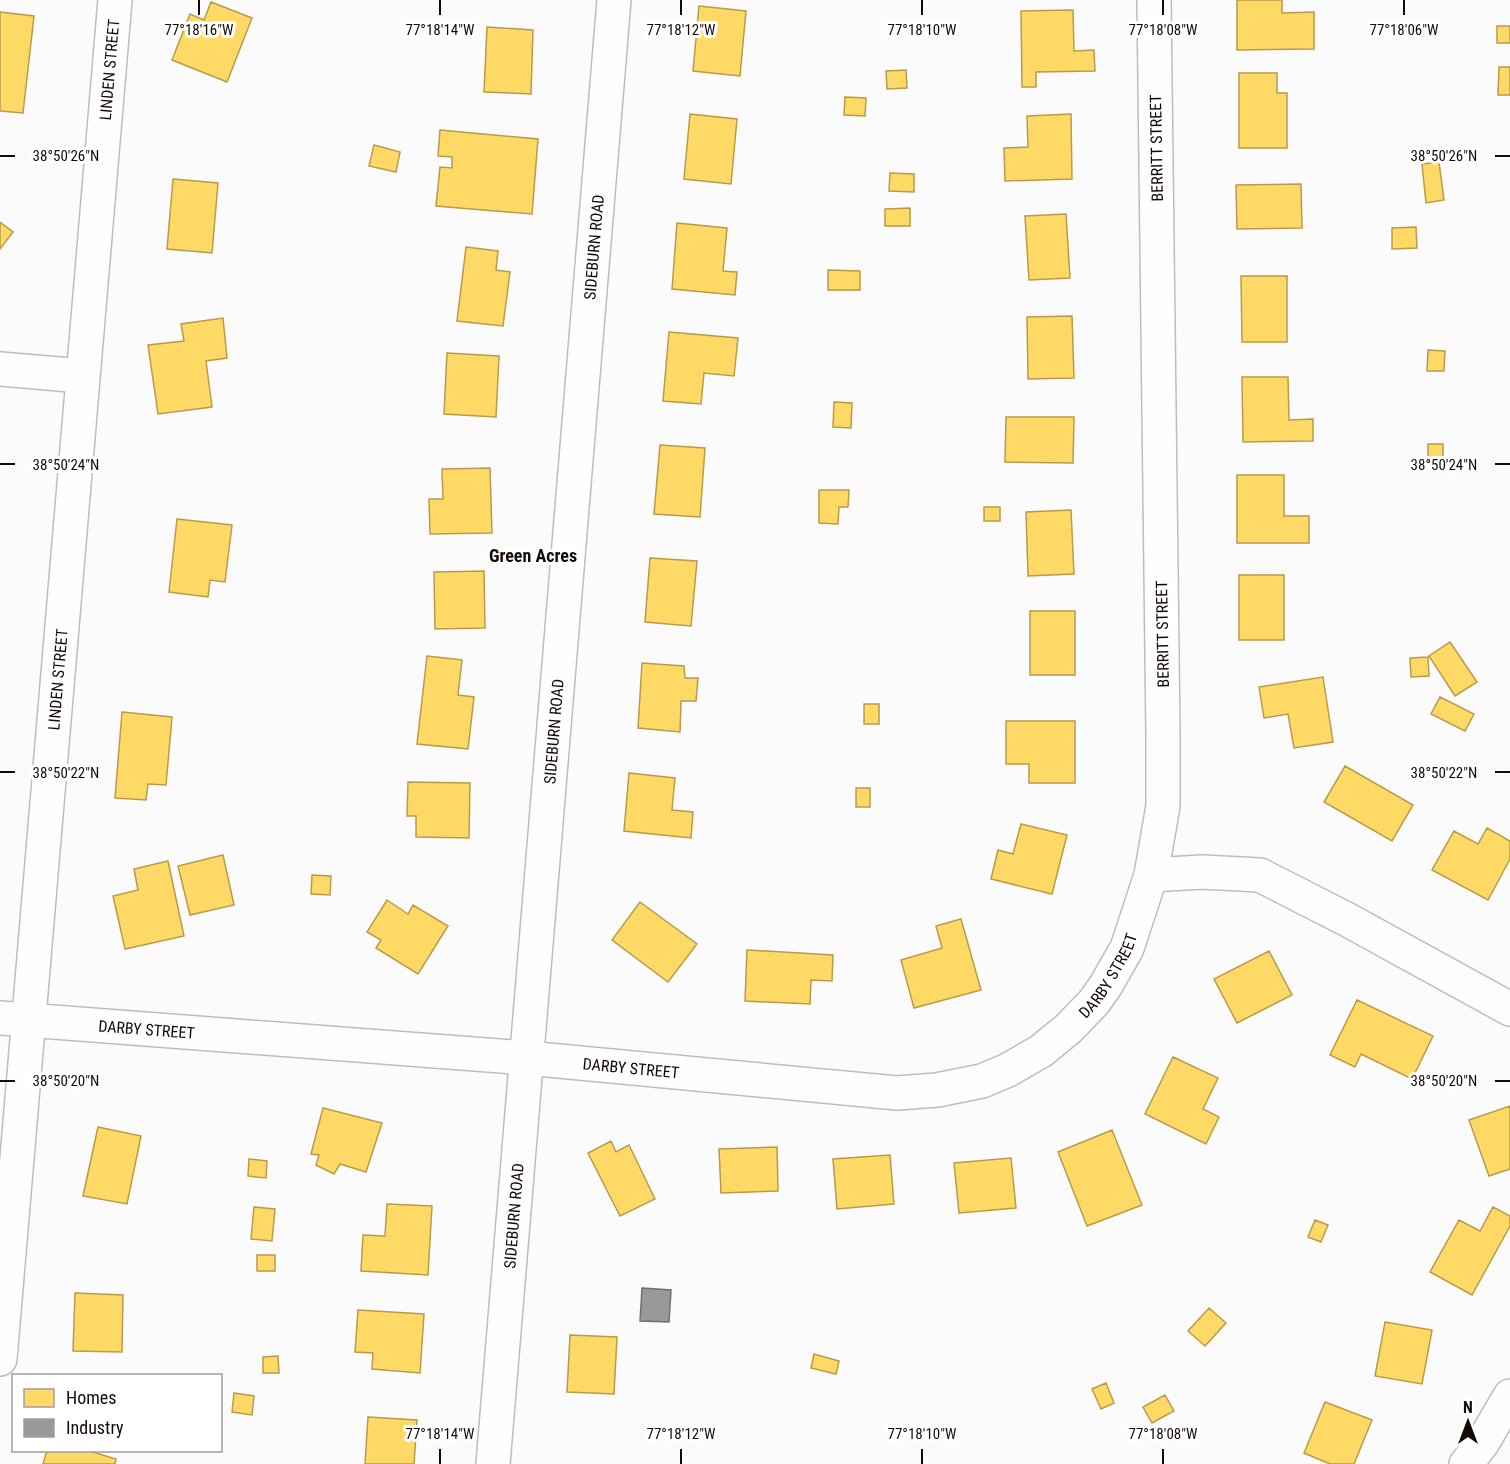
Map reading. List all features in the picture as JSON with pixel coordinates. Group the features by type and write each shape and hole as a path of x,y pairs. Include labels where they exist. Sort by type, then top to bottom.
{"street":[{"name":"LINDEN STREET","path":"0,1359 14,1019 76,471 82,376 115,0"},
{"name":"SIDEBURN ROAD","path":"493,1464 614,0"},
{"name":"BERRITT STREET","path":"1151,875 1163,806 1154,0"},
{"path":"0,369 82,376"},
{"path":"1151,875 1202,872 1260,875 1348,920 1510,1009"},
{"name":"DARBY STREET","path":"14,1019 527,1058 897,1093 937,1090 982,1080 1008,1070 1041,1051 1069,1028 1094,1002 1127,948 1151,875"},
{"path":"1466,1464 1483,1442 1510,1396"}],"building: Homes":[{"path":"1237,0 1282,0 1282,13 1314,12 1314,49 1237,50"},
{"path":"211,2 252,18 227,82 172,60 190,14 204,20"},
{"path":"699,6 746,11 740,76 693,71"},
{"path":"1073,10 1074,51 1094,50 1095,71 1036,72 1036,87 1022,87 1021,11"},
{"path":"0,12 34,16 23,113 0,111"},
{"path":"1497,26 1510,26 1510,43 1497,43"},
{"path":"487,27 533,30 531,94 484,92"},
{"path":"1499,67 1510,67 1510,95 1498,95"},
{"path":"906,70 907,88 887,89 886,71"},
{"path":"1239,73 1277,73 1277,93 1287,93 1287,148 1239,148"},
{"path":"845,97 866,98 865,116 844,115"},
{"path":"690,114 737,119 731,184 684,179"},
{"path":"1071,114 1072,179 1005,181 1004,148 1028,147 1027,116"},
{"path":"440,130 538,139 532,214 436,206 440,167 452,168 452,157 438,156"},
{"path":"374,145 400,152 396,172 369,166"},
{"path":"1439,162 1444,200 1426,203 1422,164"},
{"path":"890,173 914,174 914,192 889,191"},
{"path":"173,179 218,183 212,253 167,249"},
{"path":"1301,184 1302,228 1237,229 1236,185"},
{"path":"910,208 910,226 885,226 885,209"},
{"path":"1066,214 1070,278 1029,280 1025,216"},
{"path":"0,222 13,232 0,249"},
{"path":"677,223 727,228 723,271 737,272 735,295 672,289"},
{"path":"1416,227 1417,248 1392,249 1392,228"},
{"path":"466,247 498,251 496,270 510,272 503,326 457,321"},
{"path":"828,270 860,271 860,290 828,290"},
{"path":"1241,276 1287,276 1287,342 1242,342"},
{"path":"1072,316 1074,378 1028,379 1027,317"},
{"path":"223,318 227,358 206,361 212,407 158,414 148,345 184,341 181,324"},
{"path":"669,332 738,338 734,376 704,373 701,404 663,401"},
{"path":"1428,350 1445,351 1444,371 1427,371"},
{"path":"447,353 499,356 496,417 444,414"},
{"path":"1242,377 1288,377 1289,420 1313,419 1313,441 1243,442"},
{"path":"834,402 852,403 851,428 833,427"},
{"path":"1006,417 1074,417 1073,463 1005,462"},
{"path":"1428,444 1443,444 1443,461 1428,462"},
{"path":"660,445 705,448 700,517 654,514"},
{"path":"490,468 492,533 430,534 429,499 443,499 442,469"},
{"path":"1237,475 1284,475 1284,516 1309,516 1309,543 1237,543"},
{"path":"819,490 849,490 848,507 839,507 838,524 819,523"},
{"path":"984,507 1000,507 1000,521 984,521"},
{"path":"1071,510 1074,574 1028,576 1026,512"},
{"path":"177,519 232,525 225,582 210,580 208,597 169,592"},
{"path":"650,558 697,561 691,626 645,622"},
{"path":"484,571 485,628 435,629 434,572"},
{"path":"1239,575 1284,575 1284,640 1239,640"},
{"path":"1030,611 1075,611 1075,675 1030,675"},
{"path":"1450,642 1477,682 1455,696 1429,656"},
{"path":"427,656 462,660 458,695 474,697 468,749 417,744"},
{"path":"1428,657 1429,676 1411,677 1410,658"},
{"path":"642,663 684,666 685,678 698,678 696,701 681,701 680,732 638,728"},
{"path":"1323,677 1333,742 1294,748 1288,714 1264,718 1259,687"},
{"path":"1440,697 1474,714 1465,731 1431,714"},
{"path":"864,704 879,704 879,724 864,724"},
{"path":"122,712 172,717 166,785 148,784 146,800 115,798"},
{"path":"1006,721 1075,721 1075,783 1029,783 1029,764 1006,764"},
{"path":"1345,766 1413,805 1392,841 1324,802"},
{"path":"629,773 675,778 672,810 693,812 691,838 624,831"},
{"path":"408,782 470,783 469,838 416,837 416,816 407,816"},
{"path":"856,788 870,788 870,807 856,807"},
{"path":"1021,824 1067,835 1052,894 991,879 998,850 1013,854"},
{"path":"1487,828 1510,841 1510,859 1488,900 1432,870 1454,831 1478,844"},
{"path":"223,855 234,905 190,915 178,866"},
{"path":"168,861 184,936 125,949 113,896 138,890 134,869"},
{"path":"312,875 331,876 330,895 311,894"},
{"path":"387,900 408,914 413,905 448,926 418,974 376,948 381,940 367,932"},
{"path":"640,902 697,944 668,982 612,940"},
{"path":"961,919 981,990 914,1008 901,960 942,948 936,926"},
{"path":"747,950 833,955 832,981 811,980 810,1004 745,1001"},
{"path":"1269,951 1292,995 1237,1023 1214,979"},
{"path":"1357,1000 1433,1036 1412,1079 1361,1054 1355,1067 1330,1055"},
{"path":"1173,1057 1218,1078 1203,1109 1219,1117 1206,1144 1145,1114"},
{"path":"1510,1106 1510,1169 1489,1176 1469,1120"},
{"path":"323,1108 382,1123 366,1172 340,1164 334,1174 316,1165 319,1155 311,1154"},
{"path":"98,1127 141,1136 127,1204 83,1196"},
{"path":"1112,1130 1142,1205 1087,1226 1058,1152"},
{"path":"611,1141 616,1152 629,1145 655,1199 620,1216 588,1153"},
{"path":"777,1147 778,1191 721,1193 719,1149"},
{"path":"890,1155 894,1204 837,1209 833,1159"},
{"path":"1011,1158 1016,1208 959,1213 954,1163"},
{"path":"249,1159 267,1161 266,1178 248,1176"},
{"path":"387,1204 432,1206 428,1275 361,1271 363,1235 385,1236"},
{"path":"254,1207 275,1209 272,1241 251,1239"},
{"path":"1493,1207 1510,1216 1510,1226 1472,1295 1430,1272 1459,1220 1480,1231"},
{"path":"1315,1220 1328,1225 1321,1242 1308,1237"},
{"path":"257,1255 275,1255 275,1271 257,1271"},
{"path":"75,1293 123,1295 122,1352 73,1351"},
{"path":"1209,1308 1226,1323 1205,1346 1188,1331"},
{"path":"358,1310 424,1314 420,1373 372,1369 373,1353 355,1352"},
{"path":"1385,1322 1432,1330 1422,1384 1375,1376"},
{"path":"570,1335 617,1337 614,1394 567,1392"},
{"path":"814,1354 839,1361 836,1374 811,1368"},
{"path":"278,1356 279,1373 263,1373 263,1357"},
{"path":"1106,1383 1114,1403 1101,1409 1092,1389"},
{"path":"234,1393 254,1396 252,1415 232,1412"},
{"path":"1165,1395 1174,1411 1152,1423 1143,1407"},
{"path":"1325,1402 1372,1420 1354,1464 1330,1464 1304,1453"},
{"path":"368,1417 417,1420 414,1464 365,1464"},
{"path":"46,1452 93,1452 116,1459 115,1464 43,1464"}],"building: Industry":[{"path":"642,1288 671,1290 669,1322 640,1321"}],"district":[{"name":"Green Acres","path":"533,556"}]}
